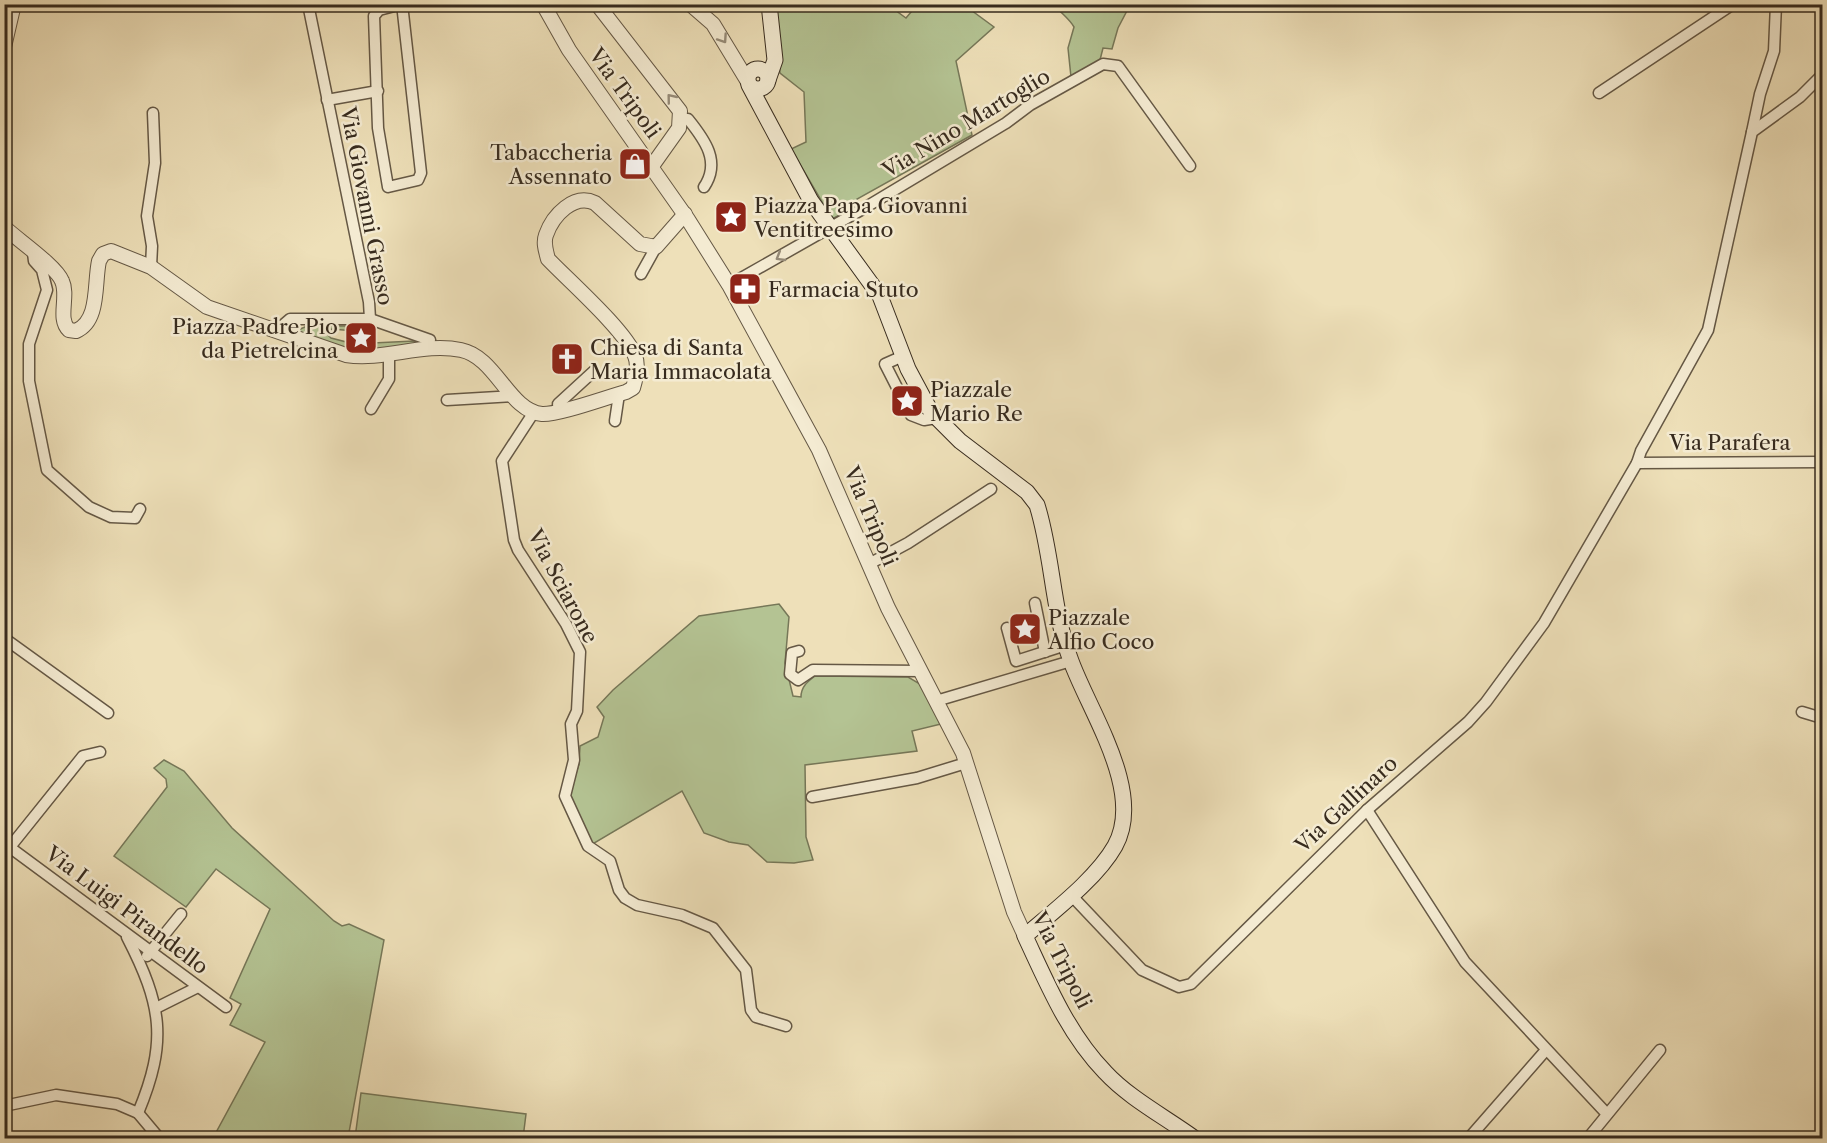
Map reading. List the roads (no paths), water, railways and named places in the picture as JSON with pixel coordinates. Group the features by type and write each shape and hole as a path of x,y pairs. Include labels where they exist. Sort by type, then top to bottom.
{"main road":[{"path":"769,4 775,66 758,80 769,122 811,201 880,296 918,390 936,418 960,441 1027,492 1037,505 1065,645 1116,768 1125,806 1124,822 1116,844 1071,895 1025,936"},
{"name":"Via Tripoli","path":"1025,936 1053,996 1077,1036 1105,1072 1194,1138"}],"street":[{"path":"4,47 14,4"},
{"name":"Via Giovanni Grasso","path":"276,331 290,319 370,319 369,302 308,4"},
{"name":"Via Tripoli","path":"543,4 569,50 685,214 729,285 819,450 869,564 966,763 1014,912 1025,936"},
{"path":"597,4 678,106 680,119 674,137 652,166"},
{"path":"690,4 713,24 758,80"},
{"path":"1599,93 1733,4"},
{"name":"Via Gallinaro","path":"1071,895 1142,970 1179,987 1191,984 1367,810 1468,722 1509,674 1544,623 1637,463 1641,451 1708,330 1760,94 1774,51 1776,4"},
{"path":"402,5 421,173 418,180 405,185 388,187 378,128 375,16 379,7 402,5"},
{"name":"Via Nino Martoglio","path":"729,285 1103,64 1118,66 1190,166"},
{"path":"1752,132 1800,97 1822,75"},
{"path":"327,100 378,91"},
{"path":"151,267 152,246 147,216 156,163 153,113"},
{"path":"680,119 688,119 709,149 713,166 711,177 704,187"},
{"path":"4,227 55,269 62,280 66,294 63,320 69,330 76,331 88,323 92,313 98,268 103,254 111,251 121,253 151,267 207,307 346,355 389,354 446,348 472,353 483,359 514,396 534,412 544,414 619,394 633,388 637,364 635,355 613,326 548,259 545,236 571,202 587,199 595,203 640,244 656,247"},
{"path":"641,274 656,247 685,214"},
{"path":"33,253 34,261 42,270 46,290 29,344 29,381 47,470 81,502 98,512 111,517 135,518 140,509"},
{"path":"370,319 430,340"},
{"path":"371,409 388,379 389,354"},
{"path":"559,411 558,404 594,371"},
{"path":"615,421 619,394"},
{"path":"447,400 514,396"},
{"name":"Via Sciarone","path":"534,412 505,454 502,470 514,540 566,624 580,652 577,711 571,724 574,760 567,785 566,803 588,846 610,861 619,890 625,898 637,905 682,915 712,928 746,970 751,1010 756,1017 786,1026"},
{"name":"Via Parafera","path":"1637,463 1822,462"},
{"path":"869,564 908,543 991,489"},
{"path":"1035,603 1045,652"},
{"path":"1007,628 1016,661 1065,645"},
{"path":"4,638 108,713"},
{"path":"799,651 792,653 790,659 790,674 798,680 813,670 921,671"},
{"path":"936,701 1071,661"},
{"path":"1802,712 1822,718"},
{"path":"7,845 82,756 100,752"},
{"path":"812,797 916,778 966,763"},
{"path":"1367,810 1465,962 1607,1114"},
{"name":"Via Luigi Pirandello","path":"7,845 226,1007"},
{"path":"140,962 151,952 181,914"},
{"path":"125,934 140,962 156,1008 155,1068 138,1113"},
{"path":"156,1008 198,987"},
{"path":"1469,1138 1546,1050"},
{"path":"1588,1138 1660,1050"},
{"path":"4,1106 56,1095 117,1104 138,1113 159,1138"}],"place":[{"name":"Tabaccheria Assennato","path":"635,164"},
{"name":"Piazza Papa Giovanni Ventitreesimo","path":"731,217"},
{"name":"Farmacia Stuto","path":"745,289"},
{"name":"Piazza Padre Pio da Pietrelcina","path":"361,338"},
{"name":"Chiesa di Santa Maria Immacolata","path":"567,359"},
{"name":"Piazzale Mario Re","path":"907,401"},
{"name":"Piazzale Alfio Coco","path":"1025,629"}]}
